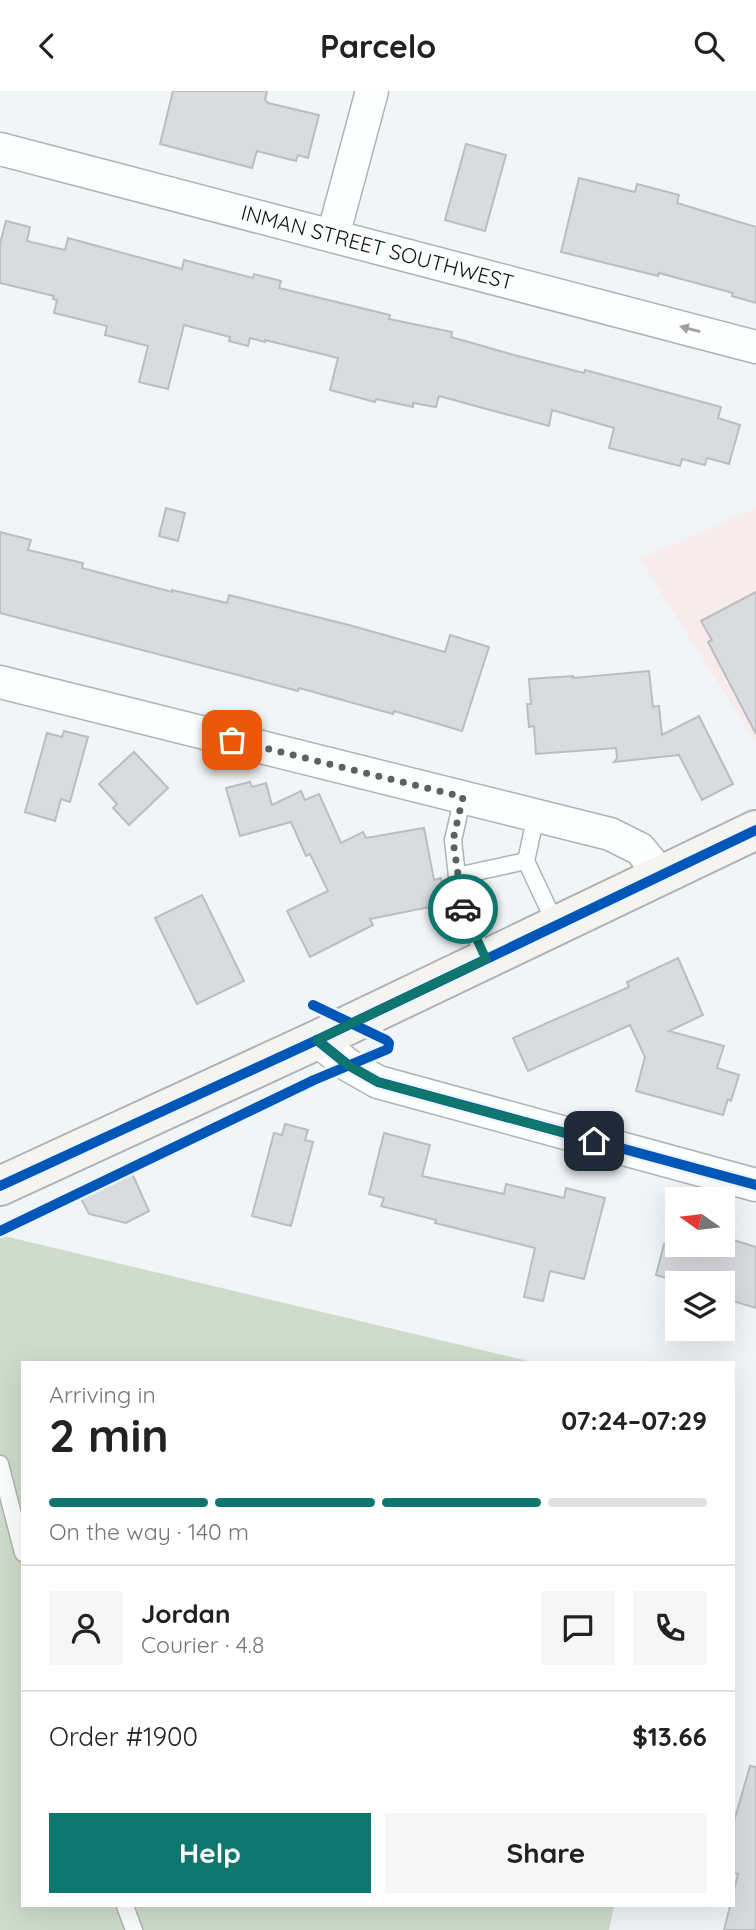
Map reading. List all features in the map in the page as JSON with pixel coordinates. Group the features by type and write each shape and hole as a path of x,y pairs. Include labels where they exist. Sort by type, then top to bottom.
{"main road":[{"path":"0,1186 317,1040 756,830"}],"street":[{"path":"333,236 372,91"},
{"name":"INMAN STREET SOUTHWEST","path":"0,149 756,347"},
{"path":"0,682 610,834 640,849 661,875"},
{"path":"317,1040 348,1065 378,1082 756,1185"}],"lane":[{"path":"463,797 453,840 457,876 462,908 486,959"},
{"path":"536,815 526,862 556,925"},
{"path":"457,876 526,862"},
{"path":"0,1464 21,1545"},
{"path":"125,1907 134,1930"}],"shaded area":[{"path":"756,508 756,743 640,559"}],"green space":[{"path":"0,1235 528,1361 21,1361 21,1907 614,1907 609,1930 0,1930"}],"building":[{"path":"173,91 267,91 265,100 268,103 319,115 308,158 298,155 296,161 257,151 252,168 160,144"},
{"path":"466,144 506,155 485,231 445,220"},
{"path":"579,178 635,192 637,184 679,195 677,203 756,227 756,303 732,296 733,293 659,273 658,276 561,252"},
{"path":"6,221 30,227 27,241 65,250 68,238 182,269 184,260 253,278 254,274 281,281 279,288 390,315 389,319 452,332 451,337 514,355 584,373 585,370 721,407 718,418 740,425 729,464 707,458 705,465 682,459 680,466 609,448 614,428 552,410 549,426 439,396 436,407 413,403 413,407 376,399 375,402 330,390 338,358 250,338 248,346 229,341 230,337 184,325 168,389 139,382 148,346 105,335 107,326 54,313 57,300 53,299 54,296 0,283 0,244"},
{"path":"166,508 185,513 178,541 159,536"},
{"path":"0,532 31,540 28,550 83,563 82,568 172,592 227,603 229,595 445,652 450,635 489,647 462,731 394,711 393,714 299,688 298,691 0,613"},
{"path":"756,592 756,734 708,642 712,640 701,621"},
{"path":"649,671 653,707 659,706 662,735 699,716 733,784 702,800 679,755 614,762 617,758 616,748 536,754 534,726 529,727 529,679"},
{"path":"64,731 88,737 70,802 61,799 55,821 25,812 47,733 62,737"},
{"path":"134,752 168,788 129,825 113,808 117,804 99,784"},
{"path":"250,782 252,787 266,783 272,805 301,791 305,800 319,794 341,843 363,832 366,838 424,828 434,880 441,878 445,904 370,919 373,925 310,957 287,911 328,891 310,854 306,856 291,822 240,836 226,788"},
{"path":"202,895 244,981 197,1004 155,918"},
{"path":"678,958 703,1015 669,1031 724,1046 717,1068 739,1075 731,1101 728,1099 723,1115 636,1091 645,1057 630,1025 528,1071 513,1038 629,987 627,982"},
{"path":"285,1124 308,1130 305,1140 313,1142 291,1226 252,1216 274,1133 282,1135"},
{"path":"384,1133 430,1145 422,1176 504,1194 506,1184 564,1198 566,1188 605,1198 584,1279 550,1271 543,1301 524,1297 535,1248 435,1223 436,1220 381,1206 384,1198 369,1194"},
{"path":"131,1171 149,1211 126,1223 89,1214 79,1195"},
{"path":"735,1240 756,1247 756,1308 735,1302 735,1271 665,1271 665,1278 656,1275 664,1244 665,1257 735,1257"},
{"path":"750,1766 756,1767 756,1930 724,1930 730,1907 735,1907 738,1874 735,1873 735,1818"}],"cycle path":[{"path":"0,1186 317,1040 756,830"},
{"path":"0,1231 314,1080 388,1049 389,1043 386,1040 313,1005"},
{"path":"317,1040 348,1065 378,1082 756,1185"}],"way so far":[{"path":"232,740 463,797 453,840 463,909"}],"route":[{"path":"463,909 486,959 317,1040 348,1065 378,1082 594,1141"}]}
